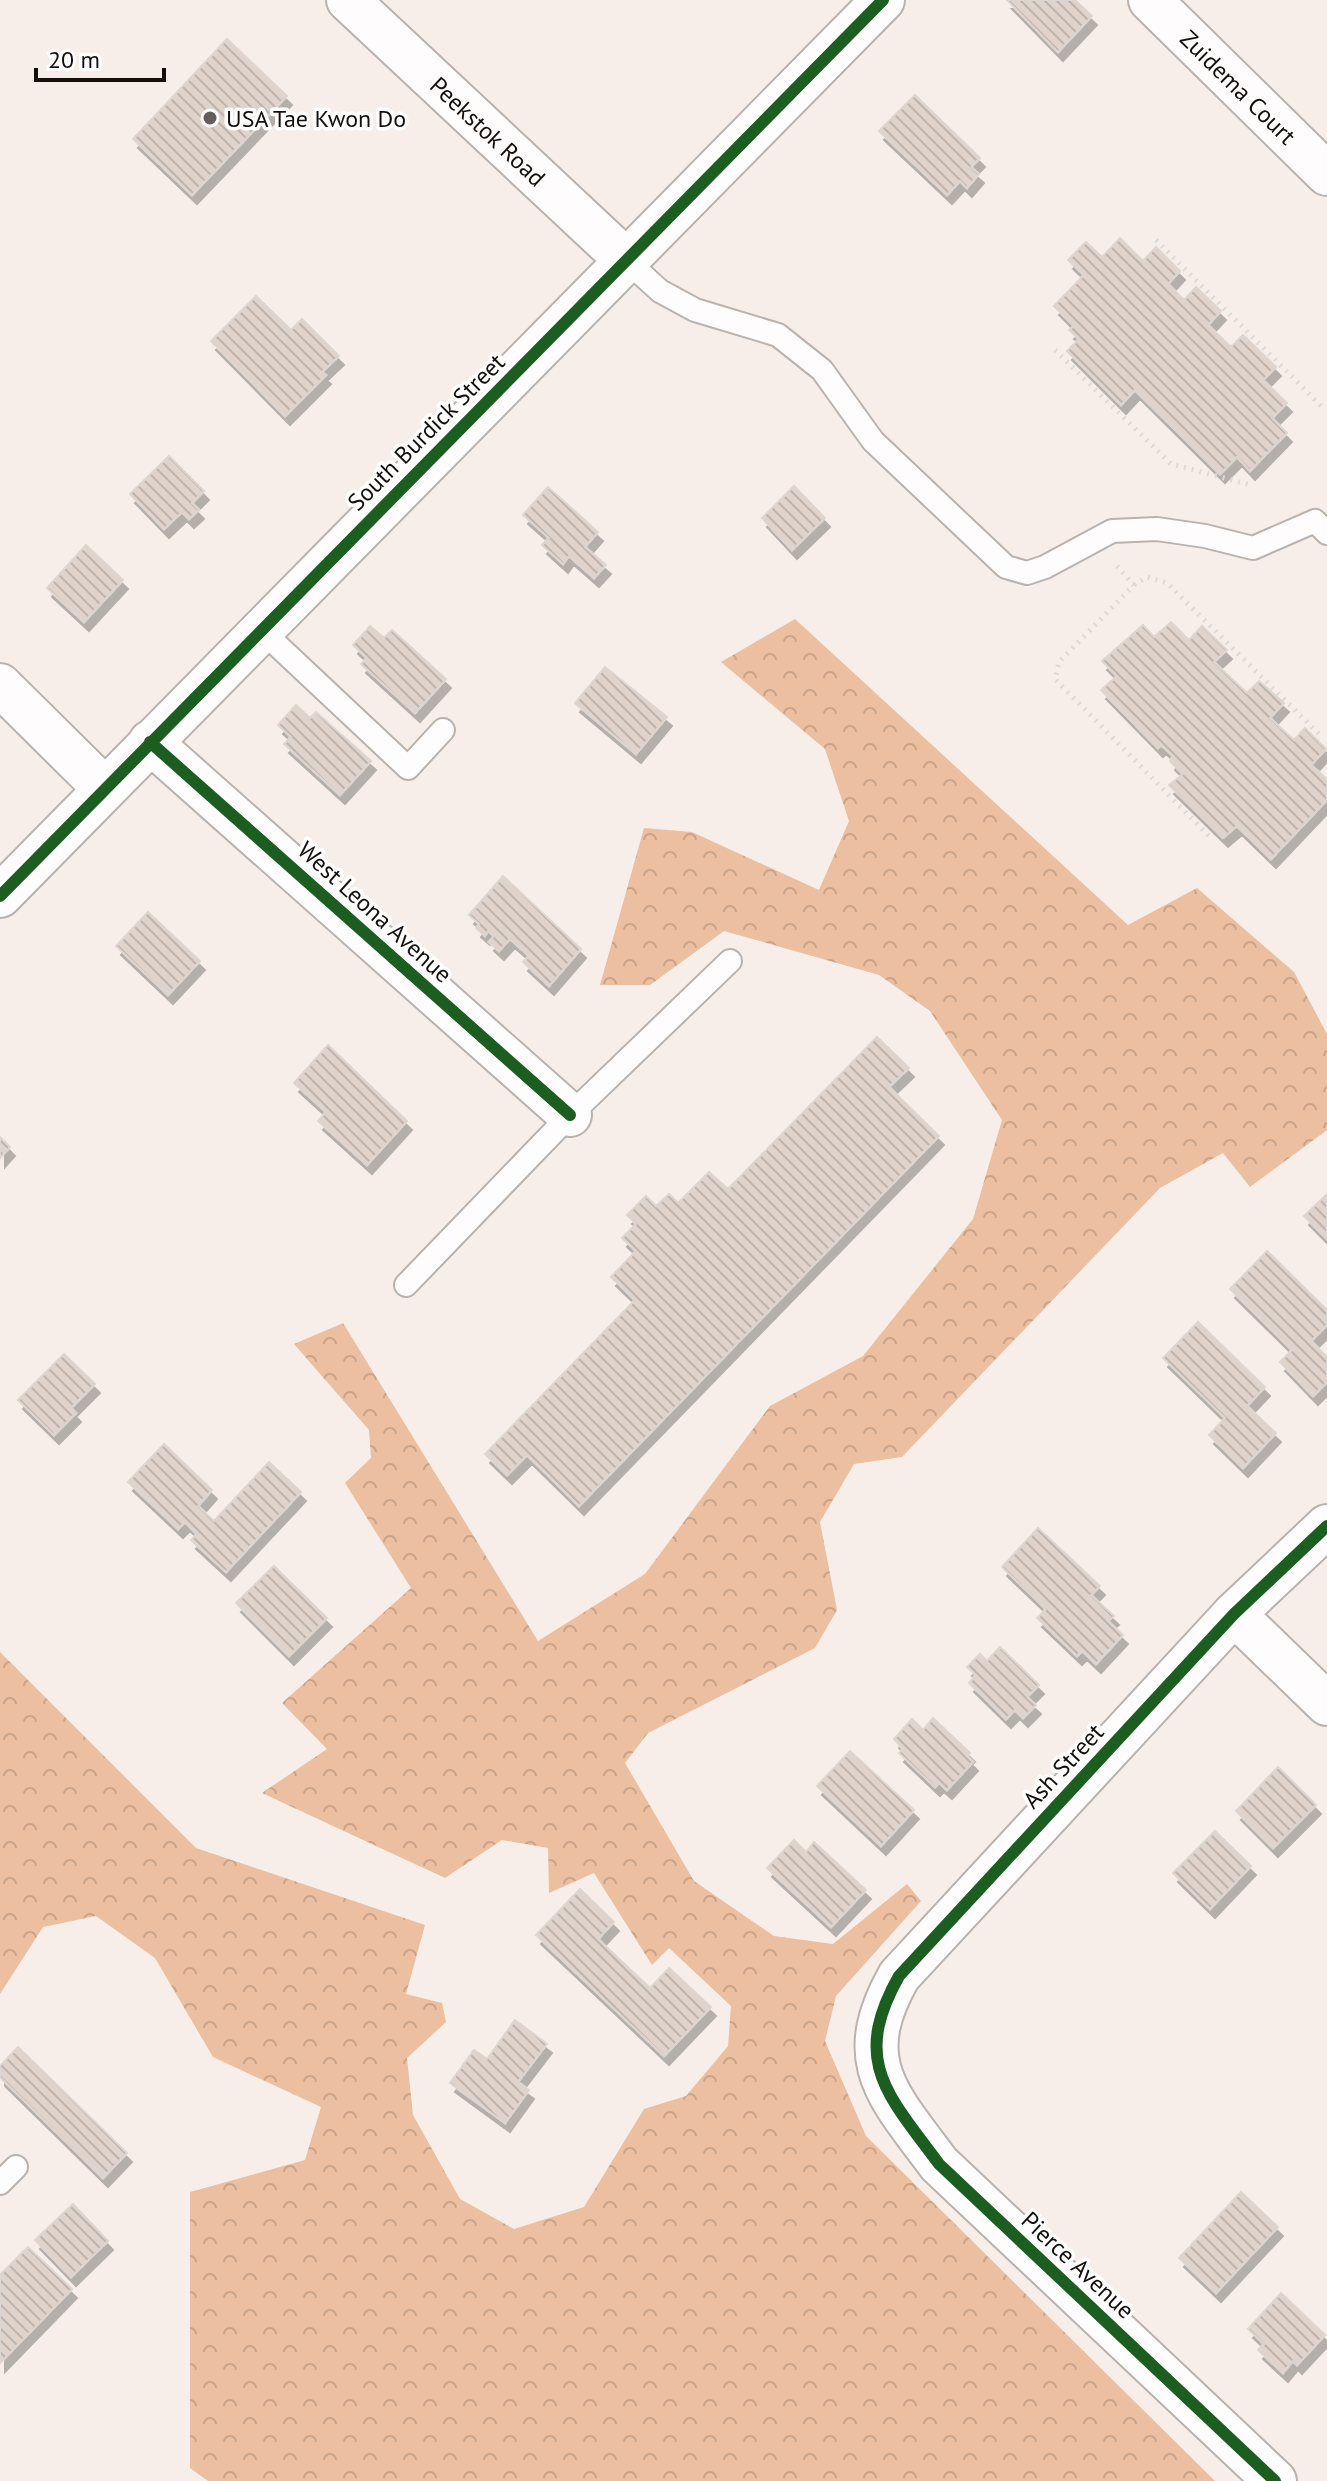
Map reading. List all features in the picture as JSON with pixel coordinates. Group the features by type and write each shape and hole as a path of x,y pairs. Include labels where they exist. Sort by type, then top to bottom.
{"street":[{"name":"Peekstok Road","path":"348,0 627,261"},
{"name":"South Burdick Street","path":"0,896 883,0"},
{"name":"Zuidema Court","path":"1150,0 1327,174"},
{"path":"0,685 104,788"},
{"name":"West Leona Avenue","path":"150,742 570,1115"},
{"name":"Ash Street","path":"875,2061 876,2024 899,1976 1234,1614 1327,1526"},
{"path":"1234,1614 1327,1704"},
{"name":"Pierce Avenue","path":"875,2061 899,2110 939,2164 1275,2481"}],"lane":[{"path":"627,261 660,291 683,304 778,335 822,370 873,441 1006,567 1027,573 1036,570 1112,531 1157,529 1205,536 1253,548 1315,521 1327,533"},
{"path":"261,630 408,768 443,730"},
{"path":"406,1285 570,1115 730,961"},
{"path":"0,2183 16,2167"}],"path":[{"path":"1156,240 1325,410"},
{"path":"1055,350 1171,464 1251,485"},
{"path":"1110,560 1134,585"},
{"path":"1211,838 1055,679 1059,662 1134,585 1147,577 1167,583 1321,736"}],"green space":[{"path":"795,619 1128,925 1197,888 1294,972 1327,1034 1327,1130 1250,1187 1223,1153 1160,1188 902,1457 854,1464 820,1522 837,1610 815,1648 648,1733 625,1763 694,1881 774,1936 833,1944 907,1884 921,1901 836,1996 825,2041 866,2136 1215,2481 208,2481 190,2468 190,2192 305,2160 321,2107 213,2057 155,1958 96,1916 43,1927 0,1994 0,1652 196,1848 425,1925 406,1994 442,2003 446,2022 407,2058 413,2115 460,2199 514,2229 584,2207 644,2109 686,2096 728,2046 731,2006 669,1948 652,1965 594,1873 549,1893 548,1848 502,1840 445,1878 262,1793 327,1749 282,1703 411,1588 345,1483 371,1458 369,1430 294,1344 343,1323 538,1641 645,1574 770,1406 863,1356 973,1219 1002,1120 930,1011 879,975 724,931 650,985 600,985 644,828 692,832 819,890 849,821 825,749 721,662"}],"building":[{"path":"1007,0 1075,0 1092,16 1058,52"},
{"name":"USA Tae Kwon Do","path":"227,39 287,96 192,195 133,139"},
{"path":"915,95 980,158 971,167 979,174 967,188 960,181 947,195 879,131"},
{"path":"1120,238 1143,261 1156,247 1180,271 1168,284 1184,300 1196,287 1221,311 1208,325 1231,347 1243,335 1276,367 1263,380 1287,403 1272,418 1287,433 1250,471 1237,457 1220,474 1135,390 1121,405 1067,351 1079,339 1069,330 1074,326 1054,306 1084,275 1068,260 1086,242 1102,257"},
{"path":"256,296 291,330 302,319 339,356 322,372 326,375 285,416 211,341"},
{"path":"169,456 204,491 192,503 199,510 189,519 182,512 164,529 130,494"},
{"path":"794,486 825,518 792,550 762,518"},
{"path":"548,487 598,532 585,547 606,565 594,578 569,556 563,564 542,545 549,538 523,515"},
{"path":"86,545 123,580 84,622 47,588"},
{"path":"1171,622 1189,640 1202,626 1227,650 1214,662 1247,693 1259,681 1284,703 1270,718 1294,740 1305,728 1326,749 1311,765 1327,779 1327,800 1271,859 1237,826 1223,838 1169,785 1183,774 1170,761 1173,756 1161,745 1158,748 1101,690 1117,676 1102,661 1143,625 1154,637"},
{"path":"370,626 384,638 392,630 446,679 415,713 361,664 367,658 353,645"},
{"path":"605,667 667,717 636,754 575,703"},
{"path":"296,705 310,718 316,712 371,761 340,795 284,744 291,737 278,725"},
{"path":"503,876 581,949 549,986 523,962 529,956 510,939 499,951 489,942 494,936 488,931 485,936 476,928 479,924 469,915"},
{"path":"148,912 200,961 168,995 116,946"},
{"path":"877,1037 909,1068 889,1087 939,1136 579,1506 527,1455 507,1475 485,1454 635,1300 611,1277 636,1251 622,1238 636,1224 627,1215 646,1196 656,1206 669,1194 678,1203 709,1172 728,1189"},
{"path":"328,1045 407,1121 367,1165 318,1121 326,1112 294,1083"},
{"path":"0,1137 10,1147 0,1158"},
{"path":"1327,1194 1327,1239 1304,1216"},
{"path":"1267,1251 1327,1310 1327,1325 1311,1341 1327,1357 1327,1382 1313,1396 1280,1362 1292,1350 1230,1289"},
{"path":"1198,1322 1265,1387 1247,1406 1276,1433 1243,1468 1209,1435 1225,1418 1163,1358"},
{"path":"64,1354 95,1384 71,1408 76,1413 54,1435 18,1400"},
{"path":"164,1444 212,1490 198,1506 214,1521 269,1462 301,1492 226,1572 191,1540 197,1534 185,1522 178,1529 128,1482"},
{"path":"1038,1528 1100,1586 1091,1595 1114,1616 1108,1621 1123,1635 1096,1664 1082,1651 1077,1656 1037,1618 1046,1609 1002,1567"},
{"path":"274,1566 327,1618 289,1656 236,1603"},
{"path":"1000,1647 1039,1685 1027,1697 1036,1705 1023,1718 1015,1710 1006,1719 969,1683 976,1675 967,1667 980,1654 987,1661"},
{"path":"933,1718 970,1753 967,1756 973,1762 947,1790 939,1783 935,1787 899,1753 903,1749 894,1739 912,1719 923,1730"},
{"path":"850,1751 914,1810 881,1846 817,1786"},
{"path":"1278,1767 1316,1805 1273,1848 1236,1811"},
{"path":"1215,1831 1251,1866 1210,1909 1173,1873"},
{"path":"794,1840 806,1852 814,1842 866,1890 831,1927 767,1868"},
{"path":"580,1889 614,1922 598,1939 650,1988 669,1968 711,2007 664,2056 536,1935"},
{"path":"515,2020 547,2044 518,2082 529,2090 505,2123 450,2083 474,2050 487,2059"},
{"path":"18,2047 127,2153 103,2178 0,2077 0,2066"},
{"path":"1241,2192 1278,2227 1216,2293 1179,2258"},
{"path":"73,2204 108,2241 71,2277 35,2240"},
{"path":"28,2247 72,2289 0,2363 0,2275"},
{"path":"1281,2293 1325,2335 1297,2365 1293,2361 1283,2373 1258,2350 1264,2344 1248,2329"}],"cycle path":[{"path":"0,896 883,0"},
{"path":"150,742 570,1115"},
{"path":"1275,2481 939,2164 891,2096 877,2054 878,2031 899,1976 1234,1614 1327,1526"}],"place":[{"name":"USA Tae Kwon Do","path":"210,118"}]}
